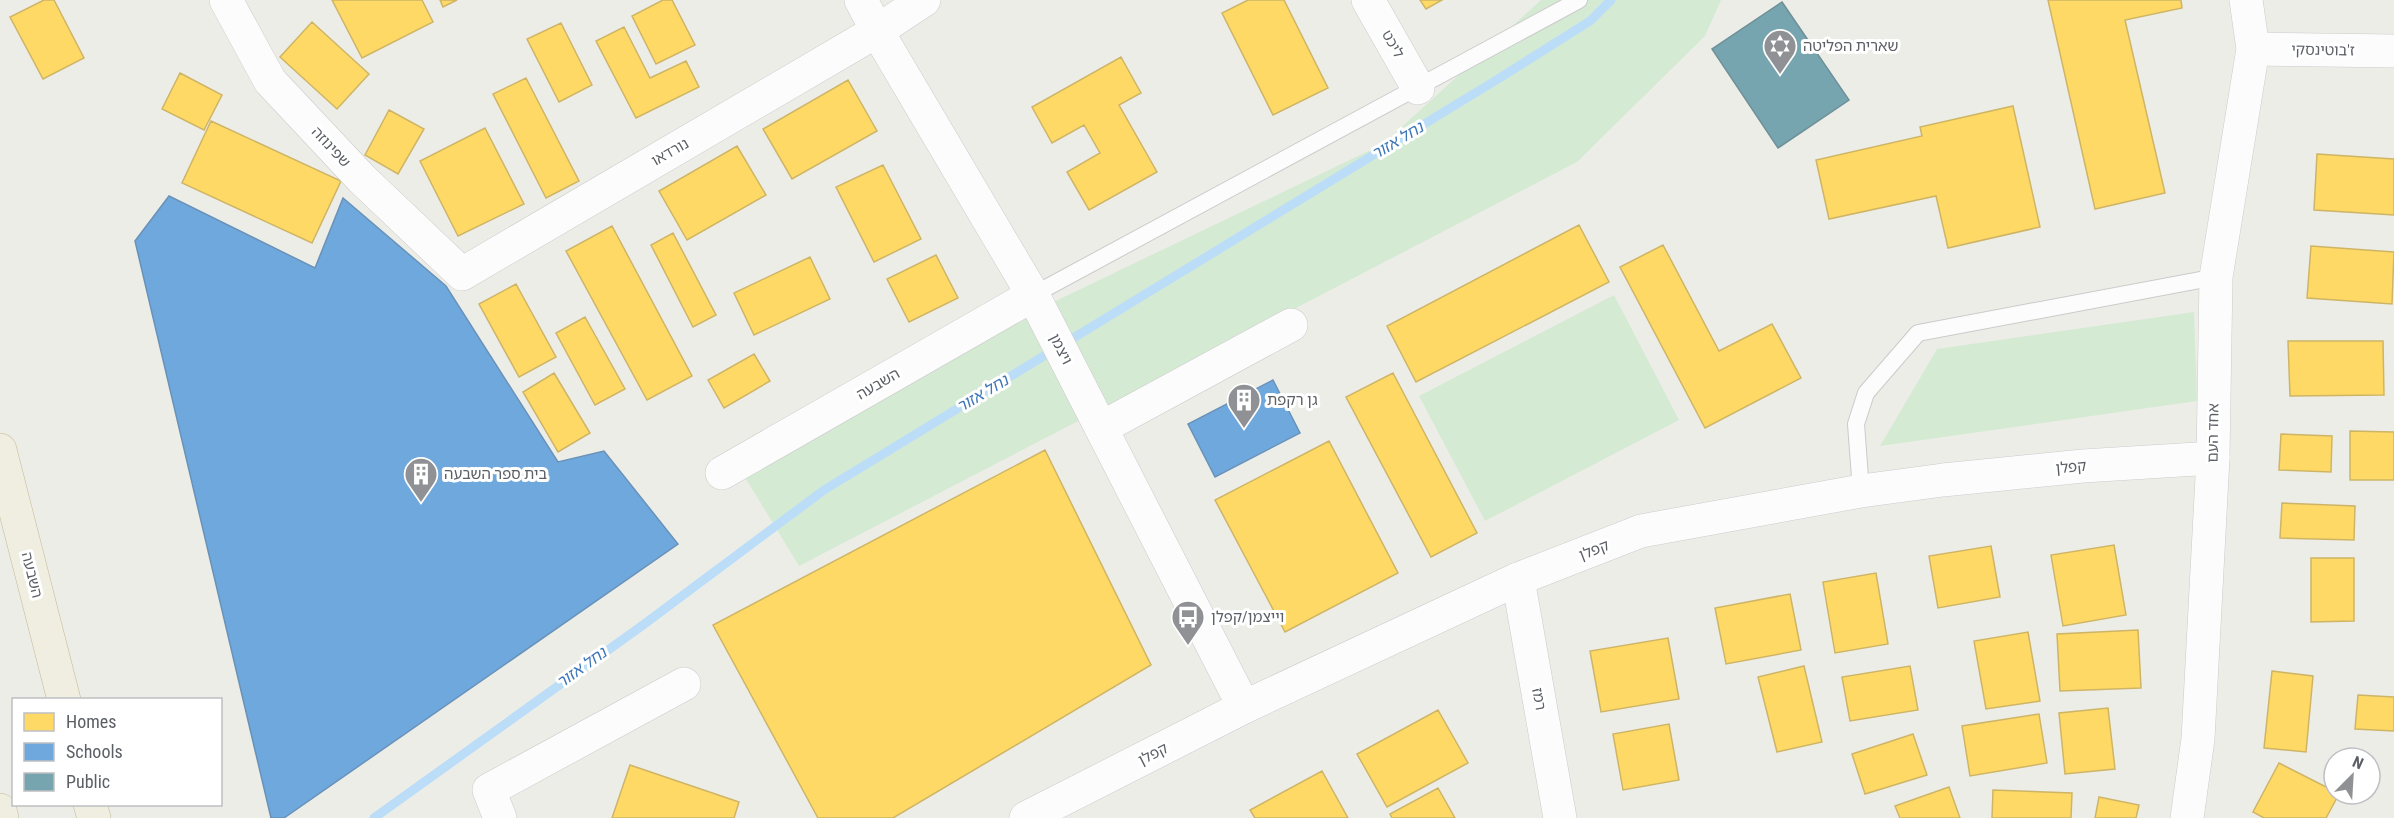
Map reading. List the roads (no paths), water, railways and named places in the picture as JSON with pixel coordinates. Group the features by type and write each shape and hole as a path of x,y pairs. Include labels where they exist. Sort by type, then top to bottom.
{"highway":[{"name":"השבעה","path":"0,450 64,698"},
{"path":"0,810 2,818"}],"street":[{"name":"שפינוזה","path":"226,0 270,81 362,180 462,274"},
{"name":"ויצמן","path":"861,0 1038,306 1244,707"},
{"name":"נורדאו","path":"462,274 877,30 924,0"},
{"name":"ליכט","path":"1368,0 1418,88"},
{"name":"אחד העם","path":"2187,818 2198,739 2213,458 2216,277 2253,50 2246,0"},
{"name":"ז'בוטינסקי","path":"2253,50 2394,51"},
{"name":"השבעה","path":"722,473 1038,306"},
{"path":"1101,428 1291,325"},
{"name":"קפלן","path":"1026,818 1244,707 1518,579 1641,531 1861,491 2083,466 2213,458"},
{"name":"רמז","path":"1518,579 1560,818"},
{"path":"500,818 489,790 684,684"}],"lane":[{"path":"1038,306 1418,88 1578,0"},
{"path":"1861,491 1856,424 1866,393 1918,333 2216,277"}],"waterway":[{"name":"נחל אזור","path":"374,818 643,625 824,490 1498,79 1590,21 1611,0"}],"place":[{"name":"שארית הפליטה","path":"1780,75"},
{"name":"גן רקפת","path":"1244,429"},
{"name":"בית ספר השבעה","path":"421,503"},
{"name":"וייצמן/קפלן","path":"1188,646"}]}
